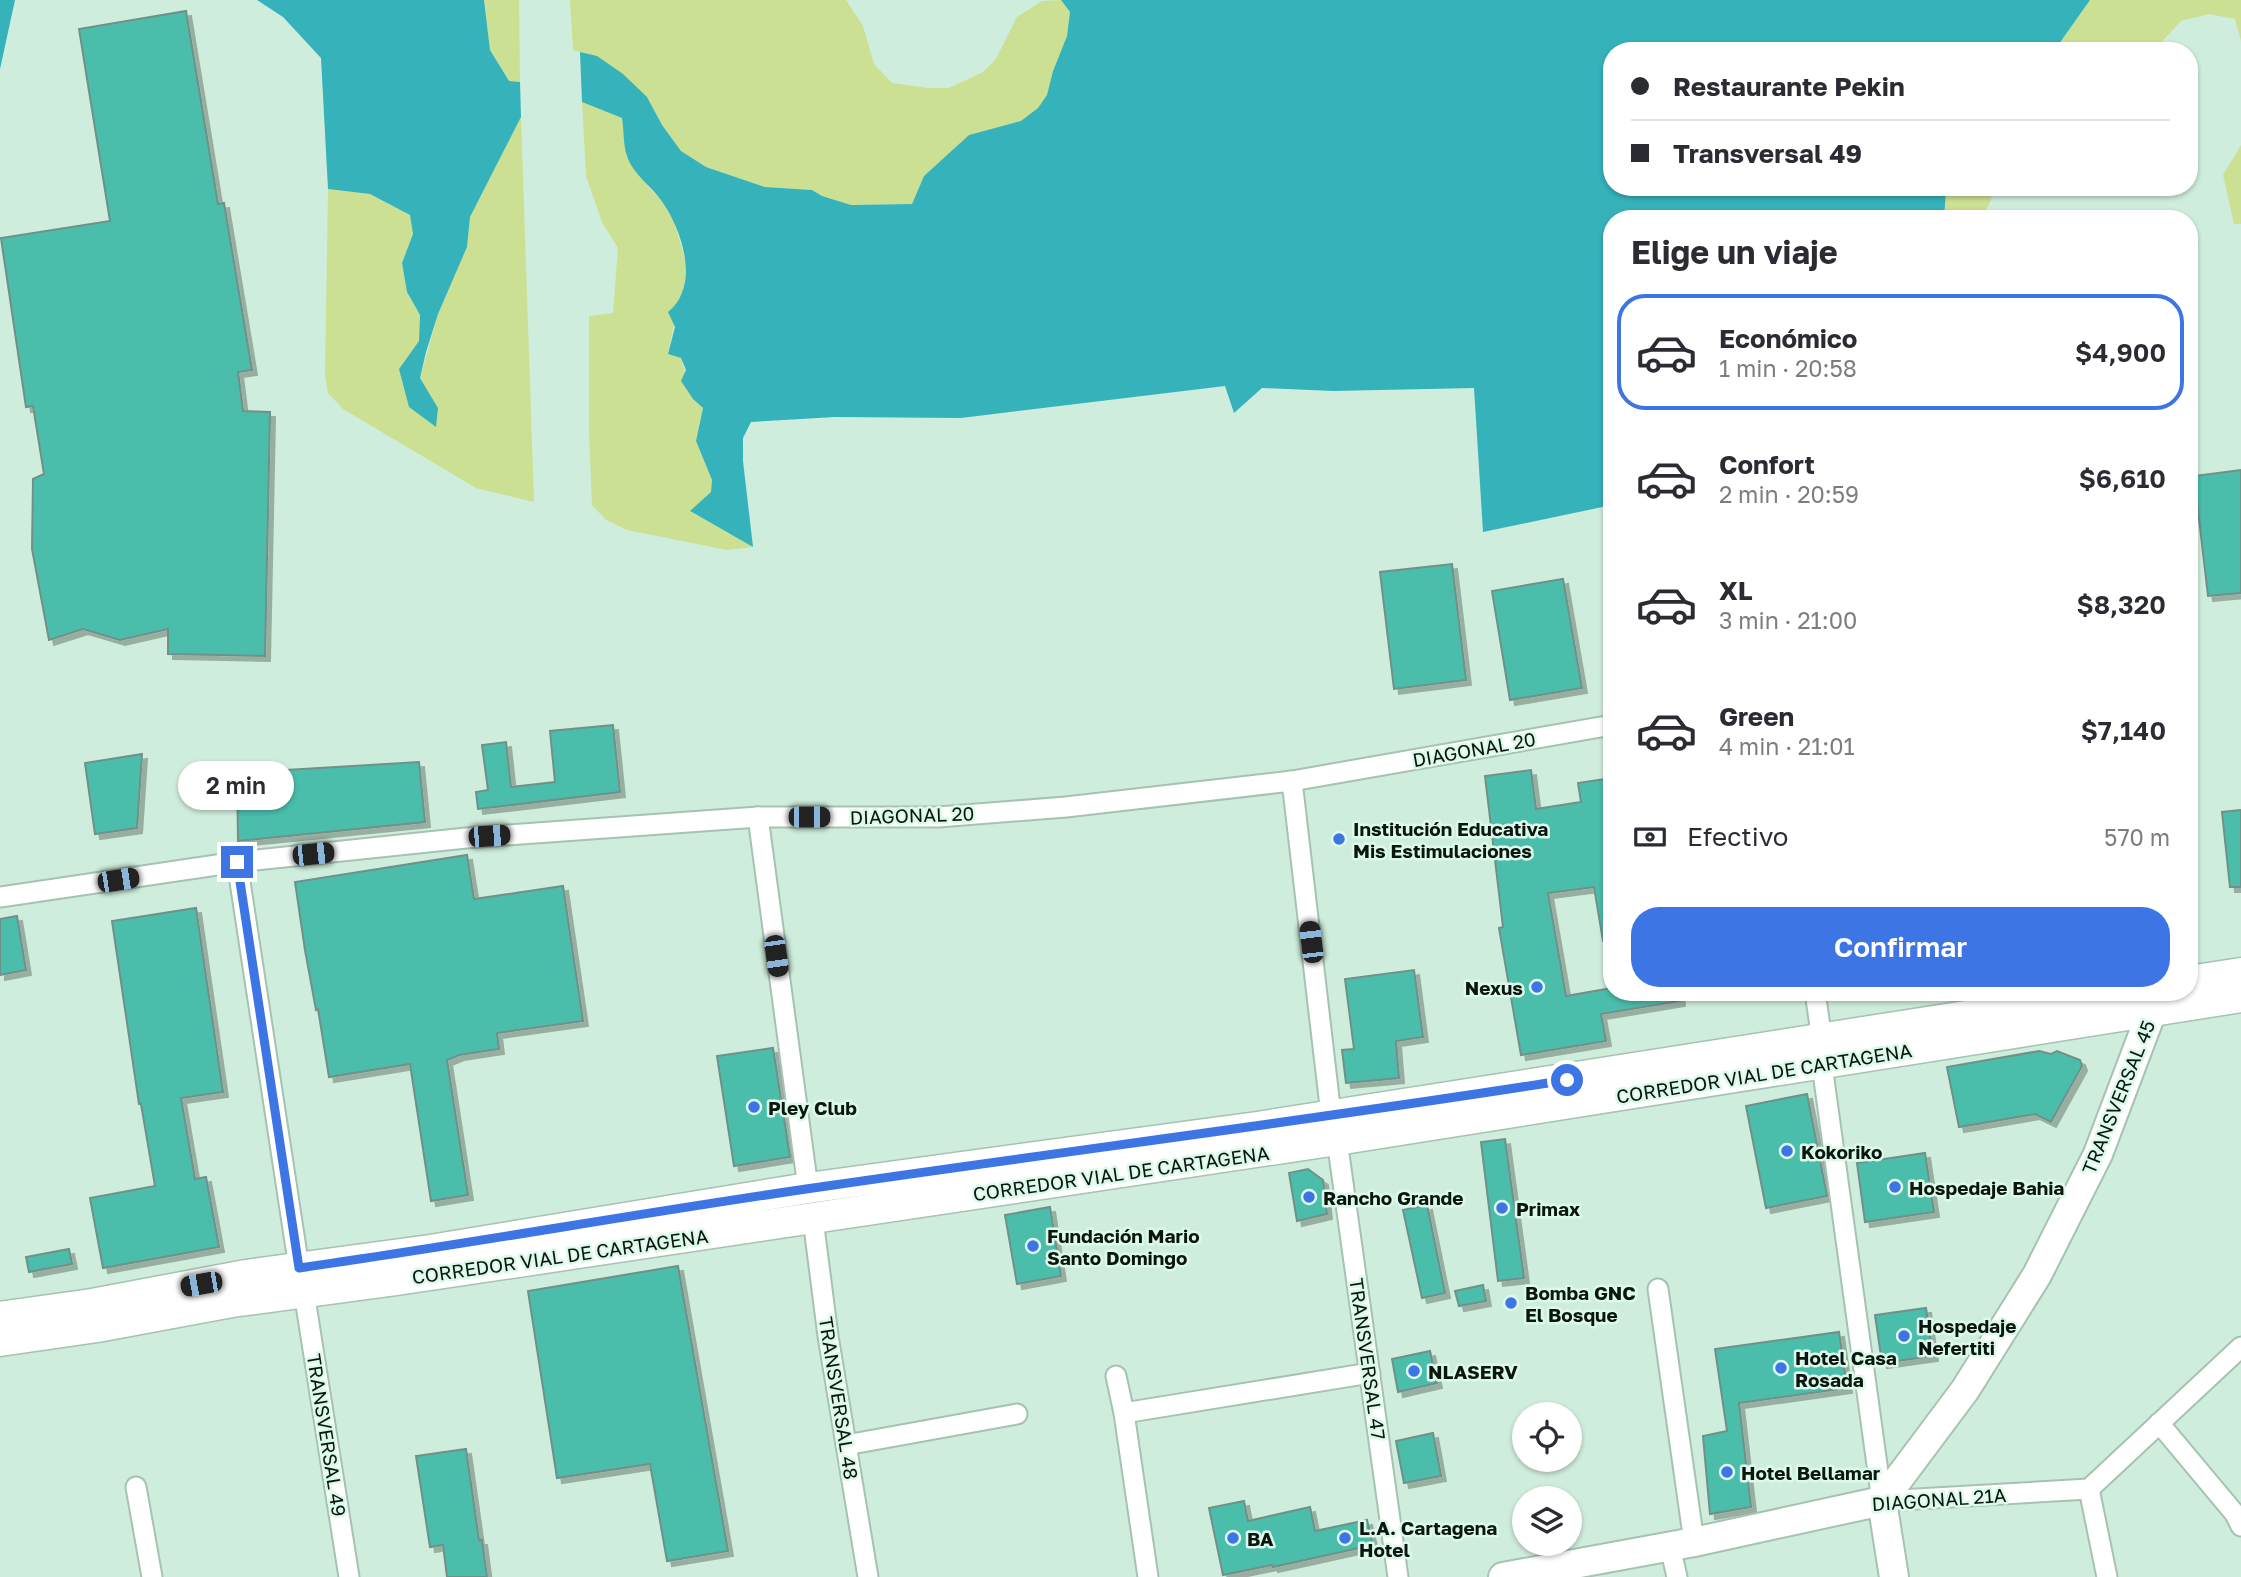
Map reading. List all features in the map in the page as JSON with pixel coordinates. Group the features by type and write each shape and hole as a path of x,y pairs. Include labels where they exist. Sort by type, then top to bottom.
{"main road":[{"path":"2198,980 2241,973"},
{"name":"CORREDOR VIAL DE CARTAGENA","path":"0,1317 301,1280 397,1280 813,1219 1334,1128 1822,1052 2152,1011 2241,997"},
{"name":"CORREDOR VIAL DE CARTAGENA","path":"1822,1052 2074,1001"},
{"name":"CORREDOR VIAL DE CARTAGENA","path":"0,1341 97,1327 232,1302 301,1280 430,1250 808,1188 1334,1128"}],"street":[{"name":"DIAGONAL 20","path":"0,897 237,862 466,838 758,817 939,817 1066,807 1292,781 1603,726"},
{"name":"TRANSVERSAL 47","path":"1292,781 1334,1128 1398,1577"},
{"path":"758,817 808,1188"},
{"name":"TRANSVERSAL 49","path":"237,862 349,1577"},
{"path":"1816,1001 1894,1577"},
{"name":"TRANSVERSAL 45","path":"1882,1501 1965,1390 2037,1275 2098,1154 2152,1011"},
{"name":"TRANSVERSAL 48","path":"813,1219 828,1336 868,1577"},
{"path":"1658,1289 1682,1544 1677,1577"},
{"path":"2107,1577 2089,1489 2241,1347"},
{"path":"1124,1413 1370,1373"},
{"path":"1116,1376 1148,1577"},
{"path":"846,1445 1017,1413"},
{"path":"2159,1423 2235,1514 2241,1526"},
{"path":"136,1487 152,1577"},
{"name":"DIAGONAL 21A","path":"1521,1576 1882,1501 2089,1489"}],"green space":[{"path":"484,0 519,0 520,82 509,81 490,50"},
{"path":"570,0 846,0 863,26 874,64 892,83 928,88 949,88 983,72 996,59 1017,17 1042,1 1061,0 1070,12 1067,36 1047,95 1038,108 1022,121 969,135 924,176 912,204 851,205 812,190 765,187 706,167 681,151 662,125 647,97 597,57 573,50"},
{"path":"2090,0 2241,0 2241,41 2235,19 2209,14 2181,21 2161,42 2060,42"},
{"path":"582,102 622,118 627,157 662,201 675,224 686,263 684,291 678,304 668,354 681,358 693,399 703,408 696,441 712,480 711,492 691,512 753,547 727,550 627,530 606,520 592,505 589,316 613,313 618,248 602,222 586,176"},
{"path":"521,117 534,502 476,488 343,409 328,393 325,376 328,189 370,194 410,215 413,234 402,263 407,292 420,315 419,341 399,369 438,408 420,378 438,314 467,247 470,217"},
{"path":"2241,145 2241,224 2234,224 2223,175"},
{"path":"1946,196 1992,196 1985,210 1945,210"}],"water":[{"path":"0,0 15,0 0,69"},
{"path":"257,0 484,0 490,50 509,81 520,82 521,117 470,217 467,247 438,314 426,352 420,378 438,408 436,427 409,407 399,369 419,341 420,315 407,292 402,263 413,234 410,215 370,194 328,189 321,58 283,17"},
{"path":"1061,0 2090,0 2060,42 1603,42 1603,196 1946,196 1945,210 1603,210 1603,507 1483,532 1474,388 1333,391 1262,388 1234,413 1225,386 961,418 835,417 751,422 743,438 743,461 753,547 690,511 711,492 712,480 696,441 703,408 681,381 686,370 681,358 668,354 675,327 668,312 678,301 686,274 682,244 663,203 630,163 625,147 622,118 582,102 580,52 597,56 623,74 647,97 662,125 681,151 706,167 765,187 812,190 851,205 912,204 924,176 969,135 1021,121 1038,108 1047,95 1067,36 1070,12"}],"building":[{"path":"186,11 218,204 224,203 252,370 238,372 243,411 270,412 265,656 168,654 168,629 120,640 83,629 49,640 32,549 33,479 44,474 33,406 26,407 1,238 110,221 79,29"},
{"path":"2241,470 2241,593 2208,596 2198,510 2198,475"},
{"path":"1452,564 1466,680 1394,689 1380,572"},
{"path":"1563,579 1582,688 1510,700 1492,591"},
{"path":"613,725 620,792 478,809 476,792 488,790 482,745 506,742 511,787 555,782 550,731"},
{"path":"142,754 137,828 95,834 85,763"},
{"path":"419,762 425,822 238,841 237,773"},
{"path":"1531,770 1536,809 1581,802 1578,783 1603,779 1603,941 1594,887 1548,893 1566,996 1603,990 1603,1001 1680,1001 1601,1014 1606,1041 1521,1055 1499,928 1503,927 1485,776"},
{"path":"2241,810 2241,887 2230,887 2222,812"},
{"path":"467,855 474,899 563,886 583,1021 497,1033 499,1049 459,1055 447,1060 468,1195 431,1201 410,1064 329,1077 295,882"},
{"path":"196,908 223,1092 181,1098 195,1179 206,1177 219,1247 103,1268 90,1198 155,1186 139,1104 112,921"},
{"path":"17,916 26,970 0,975 0,919"},
{"path":"1414,970 1423,1037 1396,1041 1399,1078 1346,1083 1342,1050 1354,1049 1345,979"},
{"name":"Pley Club","path":"773,1048 790,1157 734,1166 717,1056"},
{"path":"2039,1051 2051,1054 2057,1051 2080,1060 2082,1066 2051,1122 2035,1114 1959,1127 1947,1067"},
{"name":"Kokoriko","path":"1807,1094 1827,1196 1766,1208 1746,1106"},
{"name":"Primax","path":"1505,1139 1524,1278 1498,1281 1481,1142"},
{"name":"Hospedaje Bahia","path":"1925,1153 1934,1212 1865,1222 1857,1163"},
{"name":"Rancho Grande","path":"1308,1169 1323,1180 1327,1214 1297,1221 1289,1173"},
{"path":"1427,1205 1445,1293 1422,1298 1403,1210"},
{"name":"Fundación Mario Santo Domingo","path":"1050,1207 1061,1276 1017,1284 1005,1215"},
{"path":"69,1249 72,1264 29,1272 26,1257"},
{"path":"678,1266 728,1551 667,1561 650,1464 557,1478 528,1291"},
{"path":"1483,1285 1486,1301 1459,1306 1455,1291"},
{"name":"Hospedaje Nefertiti","path":"1926,1308 1933,1356 1882,1363 1875,1315"},
{"name":"Hotel Casa Rosada","path":"1839,1332 1847,1388 1739,1403 1751,1507 1710,1514 1703,1436 1727,1431 1715,1349"},
{"name":"NLASERV","path":"1430,1351 1437,1383 1398,1392 1392,1359"},
{"path":"1433,1433 1441,1476 1404,1483 1396,1441"},
{"path":"466,1449 487,1577 447,1577 443,1545 430,1547 416,1456"},
{"path":"1244,1501 1248,1521 1310,1507 1315,1531 1367,1520 1373,1545 1223,1575 1209,1508"}],"place":[{"name":"Institución Educativa Mis Estimulaciones","path":"1339,839"},
{"name":"Nexus","path":"1537,987"},
{"name":"Pley Club","path":"754,1107"},
{"name":"Kokoriko","path":"1787,1151"},
{"name":"Hospedaje Bahia","path":"1895,1187"},
{"name":"Rancho Grande","path":"1309,1197"},
{"name":"Primax","path":"1502,1208"},
{"name":"Fundación Mario Santo Domingo","path":"1033,1246"},
{"name":"Bomba GNC El Bosque","path":"1511,1303"},
{"name":"Hospedaje Nefertiti","path":"1904,1336"},
{"name":"Hotel Casa Rosada","path":"1781,1368"},
{"name":"NLASERV","path":"1414,1371"},
{"name":"Hotel Bellamar","path":"1727,1472"},
{"name":"BA","path":"1233,1538"},
{"name":"L.A. Cartagena Hotel","path":"1345,1538"}],"route":[{"path":"237,862 299,1268 430,1250 827,1186 1257,1127 1567,1080"}]}
